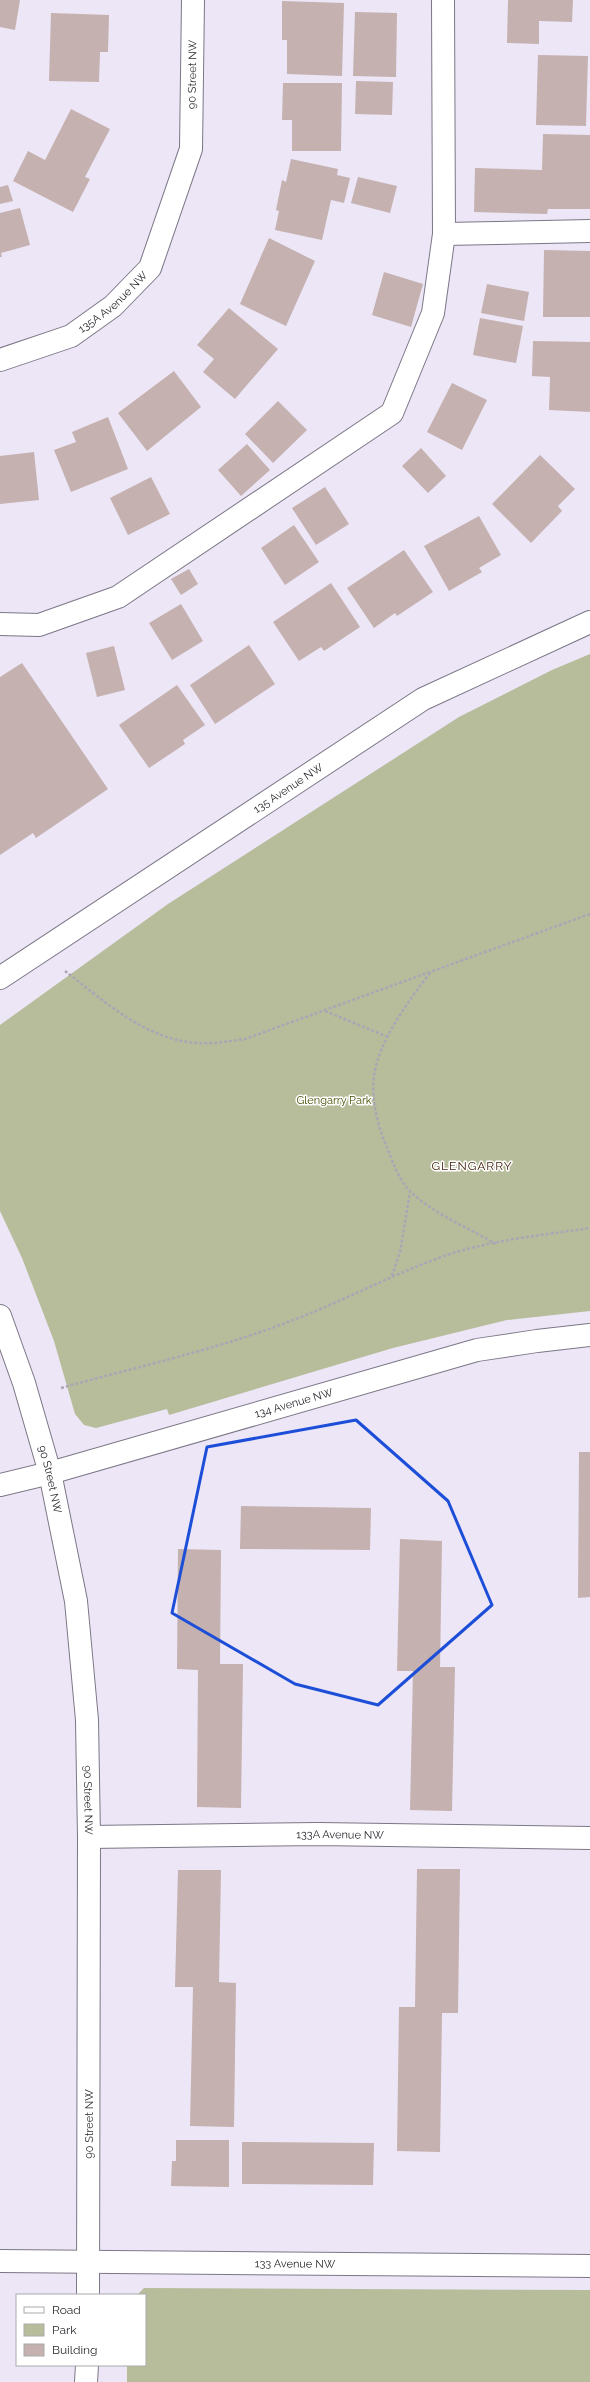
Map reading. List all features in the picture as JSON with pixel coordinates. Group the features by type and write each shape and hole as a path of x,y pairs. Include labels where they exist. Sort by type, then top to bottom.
{"street":[{"name":"90 Street NW","path":"191,149 193,0"},
{"path":"0,624 39,625 118,597 392,413 433,314 444,234 443,0"},
{"name":"135A Avenue NW","path":"0,360 72,336 113,306 150,268 191,149"},
{"path":"444,234 590,231"},
{"name":"135 Avenue NW","path":"0,978 423,699 590,622"},
{"name":"90 Street NW","path":"0,1316 24,1382 50,1473 76,1601 87,1720 89,1837 88,2294"},
{"name":"134 Avenue NW","path":"0,1485 50,1473 477,1350 590,1335"},
{"name":"133A Avenue NW","path":"89,1837 318,1834 590,1838"},
{"name":"133 Avenue NW","path":"0,2261 88,2263 590,2266"},
{"path":"86,2382 87,2366"}],"path":[{"path":"40,952 139,1025 171,1039 199,1043 245,1039 590,914"},
{"path":"431,972 412,996 388,1037 375,1069 373,1090 381,1134 403,1184 410,1192 425,1204 496,1244"},
{"path":"324,1010 388,1037"},
{"path":"392,1276 400,1252 410,1192"},
{"path":"61,1388 251,1335 289,1322 392,1276 449,1254 496,1244 590,1228"}],"highlighted area":[{"path":"356,1420 448,1501 492,1605 378,1705 295,1684 172,1613 207,1447"}],"green space":[{"name":"Glengarry Park","path":"590,654 590,1311 507,1320 393,1348 169,1415 167,1409 96,1428 84,1425 75,1414 54,1341 22,1258 0,1211 0,1025 168,904 459,717 552,670"},
{"path":"144,2288 590,2290 590,2382 127,2382 127,2366 146,2366 146,2294 138,2294"}],"building":[{"path":"0,0 20,0 15,30 0,27"},
{"path":"508,0 573,0 572,22 539,21 539,44 507,43"},
{"path":"282,1 344,3 342,76 287,74 287,40 282,40"},
{"path":"355,12 397,13 396,77 353,76"},
{"path":"51,13 109,15 108,52 100,52 99,82 49,81"},
{"path":"538,55 588,56 586,126 536,125"},
{"path":"356,81 393,82 392,115 355,114"},
{"path":"283,83 342,83 341,151 292,151 292,120 282,120"},
{"path":"71,109 110,129 85,177 90,179 73,212 13,181 28,151 45,160"},
{"path":"543,134 590,135 590,209 548,209 547,214 474,212 475,168 542,170"},
{"path":"291,159 338,169 337,175 350,178 344,203 331,200 322,240 275,230 279,211 276,210 282,180 286,182"},
{"path":"358,177 397,186 390,213 351,203"},
{"path":"8,185 13,201 0,204 0,187"},
{"path":"20,208 30,245 1,253 2,257 0,257 0,213"},
{"path":"269,238 315,261 286,326 240,304"},
{"path":"544,250 590,251 590,317 543,317"},
{"path":"384,272 423,284 411,327 372,315"},
{"path":"487,284 529,292 524,321 481,313"},
{"path":"229,308 278,349 235,399 203,372 214,359 197,345"},
{"path":"480,318 523,326 516,363 473,355"},
{"path":"533,341 590,342 590,412 549,410 550,377 532,376"},
{"path":"174,371 201,407 147,451 118,413"},
{"path":"452,383 487,400 462,450 427,432"},
{"path":"278,401 307,430 273,463 245,434"},
{"path":"108,417 128,469 71,492 54,450 76,442 72,432"},
{"path":"247,444 270,470 241,496 218,470"},
{"path":"421,448 446,476 428,493 402,466"},
{"path":"34,452 39,500 0,504 0,456"},
{"path":"540,455 575,489 558,506 562,511 531,543 492,504"},
{"path":"151,477 170,514 128,535 110,498"},
{"path":"325,487 349,524 316,545 292,508"},
{"path":"479,516 501,555 479,568 482,572 449,591 424,546"},
{"path":"294,525 319,562 285,585 261,548"},
{"path":"404,550 433,592 397,616 395,613 374,628 347,588"},
{"path":"189,569 198,584 181,595 171,579"},
{"path":"331,583 360,627 324,651 321,647 299,661 273,622"},
{"path":"181,604 203,641 172,660 149,623"},
{"path":"249,645 275,684 215,724 190,685"},
{"path":"114,646 125,690 97,697 86,653"},
{"path":"22,663 108,789 36,838 33,833 0,855 0,677"},
{"path":"177,685 205,725 183,740 185,744 149,768 119,725"},
{"path":"579,1452 590,1452 590,1597 578,1598"},
{"path":"241,1506 371,1508 370,1550 240,1549"},
{"path":"400,1539 442,1541 440,1667 455,1667 452,1811 410,1810 413,1671 397,1671"},
{"path":"178,1549 221,1550 220,1664 243,1664 241,1808 197,1807 198,1670 177,1669"},
{"path":"417,1869 460,1869 458,2013 442,2013 440,2152 397,2151 399,2007 415,2007"},
{"path":"178,1870 221,1870 219,1982 236,1983 234,2127 190,2126 193,1987 175,1987"},
{"path":"176,2140 229,2140 229,2187 171,2186 172,2161 176,2161"},
{"path":"242,2142 374,2143 373,2185 242,2184"}],"district":[{"name":"GLENGARRY","path":"472,1166"}]}
